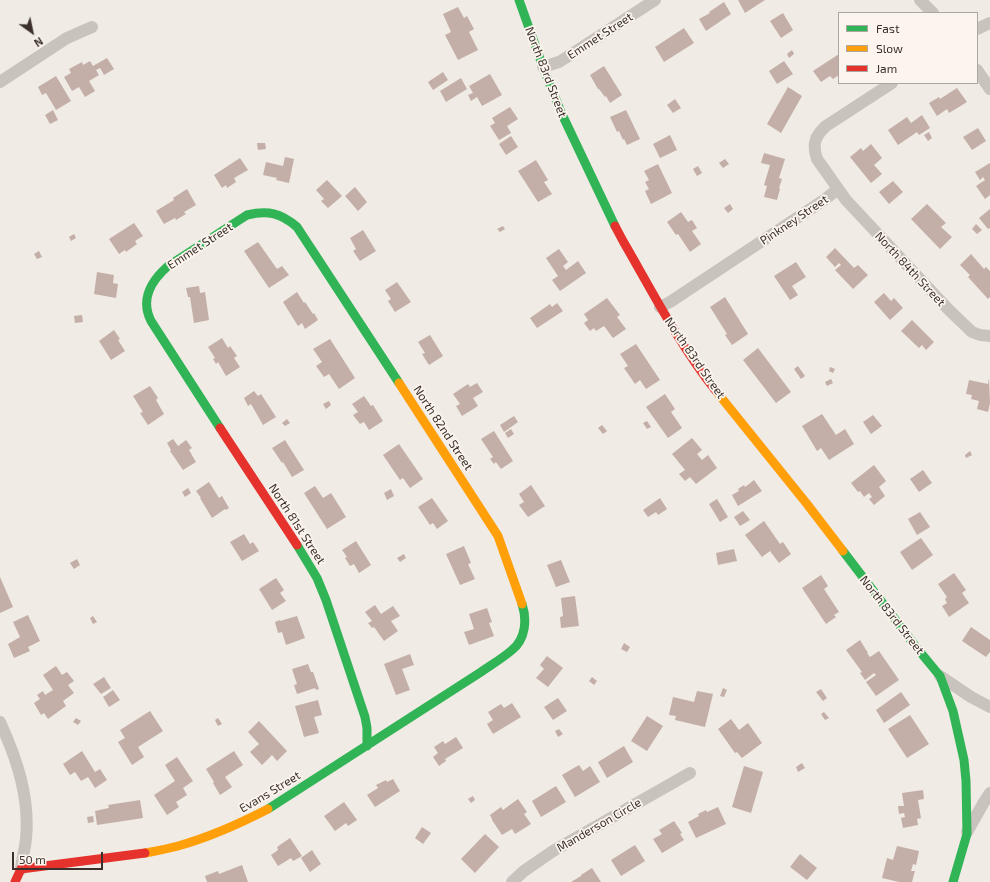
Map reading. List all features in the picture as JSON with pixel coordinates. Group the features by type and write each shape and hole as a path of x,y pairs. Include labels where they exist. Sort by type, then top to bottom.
{"street":[{"name":"North 83rd Street","path":"519,0 560,110 592,178 660,307 682,343 704,375 807,504 916,647 940,676 971,697 990,707"},
{"name":"Emmet Street","path":"543,67 559,62 568,57 655,0"},
{"path":"920,0 932,12"},
{"path":"978,29 990,23"},
{"path":"0,82 67,38 92,27"},
{"path":"978,71 990,89"},
{"name":"Pinkney Street","path":"660,307 670,302 824,200 838,189 817,159 814,147 816,138 820,131 826,126 890,84"},
{"name":"North 84th Street","path":"838,189 846,200 949,310 972,332 980,336 990,336"},
{"name":"Emmet Street","path":"160,336 148,312 147,300 153,282 159,273 168,266 247,215 255,212 266,211 285,217 292,222 300,232"},
{"name":"North 82nd Street","path":"300,232 498,536 523,606 525,616 523,633 519,643 513,650"},
{"name":"North 81st Street","path":"160,336 317,578 326,600 368,728 367,746"},
{"name":"Evans Street","path":"20,869 141,854 178,846 209,836 238,824 269,808 367,746 513,650"},
{"name":"North 83rd Street","path":"940,676 953,712 964,760 966,781 967,834 953,882"},
{"path":"0,722 15,756 19,770 23,786 26,815 26,839 20,869 15,882"},
{"name":"Manderson Circle","path":"512,882 524,871 553,851 690,773"},
{"path":"967,834 990,793"}],"building":[{"path":"738,0 765,0 745,13"},
{"path":"724,2 731,14 706,31 699,19 710,13 709,12"},
{"path":"458,7 464,18 467,16 474,29 469,32 478,50 458,60 445,35 451,32 443,14"},
{"path":"783,13 793,30 781,38 770,21"},
{"path":"684,28 694,43 664,62 655,47"},
{"path":"792,50 794,54 789,58 787,54"},
{"path":"838,55 838,76 833,79 830,76 821,82 813,71"},
{"path":"107,58 114,69 104,75 100,68 96,70 99,75 89,81 95,91 85,97 79,87 72,91 64,77 71,73 69,69 82,62 83,65 90,61 93,66"},
{"path":"784,61 793,74 777,84 769,71"},
{"path":"604,66 622,95 610,103 606,96 605,97 598,89 590,75"},
{"path":"443,72 448,80 433,90 428,82"},
{"path":"490,74 502,95 482,106 477,97 471,101 468,95 473,93 469,86"},
{"path":"56,76 71,101 56,110 46,93 42,95 38,87"},
{"path":"461,78 467,89 446,102 440,91"},
{"path":"788,87 802,96 781,133 767,124"},
{"path":"957,88 967,102 949,113 947,109 937,116 929,103 939,97 940,99"},
{"path":"675,99 681,108 673,113 667,105"},
{"path":"510,107 518,119 507,126 511,133 499,140 490,126 495,123 492,118"},
{"path":"53,110 58,120 50,124 45,115"},
{"path":"626,110 640,139 627,145 619,131 617,132 610,117"},
{"path":"922,115 930,128 919,135 917,132 898,145 888,130 907,117 911,123"},
{"path":"978,128 986,141 972,150 963,137"},
{"path":"929,132 932,138 928,141 924,135"},
{"path":"670,135 677,150 660,158 653,144"},
{"path":"511,136 518,147 506,155 499,144"},
{"path":"257,143 265,143 266,149 258,150"},
{"path":"871,144 882,158 874,165 882,174 871,183 850,157 861,148 863,151"},
{"path":"764,153 785,159 779,178 782,179 777,200 764,197 767,186 764,185 770,165 761,163"},
{"path":"285,157 294,159 289,183 276,180 277,178 263,175 266,162 283,166"},
{"path":"240,158 248,170 234,178 236,182 227,188 226,185 222,188 214,175"},
{"path":"725,159 729,164 723,168 719,163"},
{"path":"536,160 548,180 544,182 552,194 538,202 518,171"},
{"path":"990,163 990,195 985,199 976,186 985,180 983,177 980,180 975,172"},
{"path":"658,164 672,193 651,204 645,191 649,189 645,182 649,180 644,171"},
{"path":"698,166 702,173 697,176 693,169"},
{"path":"327,180 342,196 328,208 321,201 324,199 316,190"},
{"path":"893,181 903,192 889,204 879,192"},
{"path":"355,187 367,202 358,211 345,196"},
{"path":"187,189 196,205 184,212 186,214 176,220 175,218 164,224 156,211 174,200 173,198"},
{"path":"730,204 733,209 728,213 724,208"},
{"path":"927,204 946,223 941,227 952,237 940,249 911,219"},
{"path":"990,209 990,228 988,229 979,218"},
{"path":"681,212 688,222 692,220 697,228 692,231 701,244 690,252 678,234 676,235 667,222"},
{"path":"134,223 143,236 135,241 137,244 126,252 125,250 119,254 109,239"},
{"path":"976,224 982,230 977,234 972,229"},
{"path":"503,226 505,229 500,232 497,229"},
{"path":"363,230 376,251 360,261 353,251 356,249 350,238"},
{"path":"74,234 76,238 71,241 69,237"},
{"path":"258,242 277,269 282,266 289,275 269,288 244,251"},
{"path":"835,248 854,268 858,265 868,275 853,289 835,270 841,265 839,263 835,267 826,257"},
{"path":"559,249 568,262 563,266 566,270 578,261 586,273 560,291 552,280 558,276 546,258"},
{"path":"39,251 42,257 37,259 34,254"},
{"path":"971,254 984,269 986,267 990,271 990,297 988,299 968,277 970,275 960,265"},
{"path":"796,262 806,277 792,286 798,295 790,300 774,276"},
{"path":"97,272 114,275 113,283 118,284 116,298 94,294"},
{"path":"397,282 411,302 395,312 388,301 391,299 385,290"},
{"path":"199,286 200,293 205,292 209,320 194,323 190,297 188,297 186,288"},
{"path":"297,292 318,320 305,329 302,323 298,326 283,302"},
{"path":"884,293 891,301 894,298 903,308 890,320 874,302"},
{"path":"725,297 748,334 732,345 710,307"},
{"path":"607,298 620,315 617,317 626,329 613,338 604,326 596,331 594,328 590,331 584,323 588,320 584,314"},
{"path":"557,303 563,311 537,328 530,318 550,304 552,307"},
{"path":"82,315 83,322 75,323 74,316"},
{"path":"912,320 934,342 926,350 922,345 919,348 901,331"},
{"path":"114,330 125,351 111,360 99,341"},
{"path":"430,335 443,356 429,365 422,354 425,353 418,342"},
{"path":"222,338 228,348 230,346 237,356 234,358 240,367 226,376 218,362 216,364 213,359 215,358 208,347"},
{"path":"330,339 355,378 339,389 329,374 324,377 316,366 322,362 313,349"},
{"path":"636,344 660,380 646,389 640,380 635,384 624,368 628,366 620,354"},
{"path":"758,348 791,392 776,403 743,360"},
{"path":"798,366 805,376 801,379 794,369"},
{"path":"830,367 835,369 833,373 829,371"},
{"path":"989,378 990,403 988,412 977,409 979,401 971,399 972,395 966,394 969,380 988,384"},
{"path":"831,379 833,383 827,386 825,382"},
{"path":"477,383 483,392 473,398 478,406 462,416 456,406 460,404 453,394 468,384 470,387"},
{"path":"150,386 158,398 156,400 164,414 148,425 140,413 143,412 133,396"},
{"path":"254,391 258,396 261,394 276,417 263,425 251,404 248,406 244,398"},
{"path":"665,394 675,409 671,412 682,428 668,438 646,407"},
{"path":"364,396 371,406 373,405 383,421 369,430 364,422 360,424 353,415 358,412 352,404"},
{"path":"329,401 331,405 326,409 323,404"},
{"path":"822,414 836,435 845,429 854,444 829,460 821,448 817,451 802,426"},
{"path":"873,415 882,426 871,434 863,422"},
{"path":"514,416 518,422 504,432 500,425"},
{"path":"287,419 290,423 285,426 282,423"},
{"path":"647,421 651,427 647,429 643,423"},
{"path":"602,425 607,431 603,434 598,428"},
{"path":"511,429 514,434 508,438 505,433"},
{"path":"494,431 513,461 501,469 496,462 494,464 490,459 493,457 481,439"},
{"path":"692,438 702,450 697,454 702,460 708,455 717,468 696,484 690,477 685,481 679,474 685,470 672,454"},
{"path":"173,439 178,446 186,440 192,448 189,450 196,462 183,470 170,451 171,450 167,443"},
{"path":"285,440 304,470 292,477 272,448"},
{"path":"399,444 423,479 410,488 403,478 400,480 383,455"},
{"path":"970,451 972,455 966,458 965,455"},
{"path":"874,465 886,481 879,487 885,496 874,505 869,499 872,497 869,493 864,497 851,483"},
{"path":"923,470 932,483 919,492 910,479"},
{"path":"754,480 762,491 738,506 732,495 739,491 738,489 744,485 745,487"},
{"path":"209,482 219,498 222,496 229,508 212,518 196,491"},
{"path":"531,485 545,506 528,517 519,505 524,502 519,494"},
{"path":"315,486 323,498 331,493 346,517 327,529 304,493"},
{"path":"188,488 191,493 185,497 182,492"},
{"path":"391,489 394,496 387,500 384,493"},
{"path":"432,498 448,521 437,529 433,523 430,525 418,507"},
{"path":"660,498 667,509 658,515 656,512 648,517 643,510"},
{"path":"717,499 728,517 720,522 709,504"},
{"path":"743,511 750,520 740,526 734,517"},
{"path":"920,512 930,527 917,535 908,519"},
{"path":"764,521 780,544 783,542 791,554 779,563 770,551 762,557 745,535"},
{"path":"244,534 250,544 253,542 259,551 242,561 230,542"},
{"path":"921,538 933,555 912,570 900,552"},
{"path":"356,541 371,565 359,573 354,564 350,566 345,558 347,557 342,550"},
{"path":"464,546 471,563 468,564 475,579 460,585 446,554"},
{"path":"734,549 737,561 718,565 716,553"},
{"path":"404,554 406,558 400,562 397,558"},
{"path":"77,559 80,565 74,569 70,563"},
{"path":"561,560 570,582 556,587 547,565"},
{"path":"954,573 966,590 962,593 969,603 949,617 942,606 947,603 945,599 947,597 938,584"},
{"path":"821,575 828,586 824,589 839,612 834,615 836,617 826,624 802,588"},
{"path":"0,577 13,607 0,613"},
{"path":"276,578 284,590 280,593 286,601 272,610 259,589"},
{"path":"575,596 579,626 561,628 560,617 563,616 561,598"},
{"path":"375,605 381,614 393,606 400,616 391,621 398,631 384,641 374,627 372,628 368,623 372,621 365,612"},
{"path":"487,608 492,622 489,623 494,636 469,645 464,632 474,629 469,614"},
{"path":"28,615 40,641 28,647 30,651 14,658 8,644 20,637 13,622"},
{"path":"93,616 97,622 93,624 90,618"},
{"path":"297,616 305,638 286,645 282,632 278,633 275,622"},
{"path":"971,627 990,640 990,652 986,657 962,641"},
{"path":"860,640 870,657 879,651 899,680 876,696 866,682 876,675 874,673 865,680 860,673 862,672 846,650"},
{"path":"624,643 630,647 627,652 621,649"},
{"path":"410,654 414,665 402,669 410,690 396,695 384,664"},
{"path":"547,656 563,668 548,687 536,678 544,669 540,665"},
{"path":"308,664 311,672 313,672 319,689 316,690 315,688 297,694 294,685 297,684 292,669"},
{"path":"56,666 62,675 67,672 74,681 68,685 74,693 63,701 66,706 48,719 44,713 41,715 34,703 40,699 37,695 43,691 45,695 53,690 43,675"},
{"path":"104,677 111,688 101,694 93,684"},
{"path":"592,677 597,681 594,685 589,681"},
{"path":"723,688 727,690 724,697 720,696"},
{"path":"821,689 827,698 823,701 816,692"},
{"path":"113,690 120,700 109,707 103,697"},
{"path":"697,691 713,694 705,727 675,720 676,716 669,715 673,697 694,702"},
{"path":"901,692 910,705 884,723 876,710"},
{"path":"558,698 567,711 553,720 544,707"},
{"path":"318,700 322,715 314,717 319,733 304,737 295,706"},
{"path":"512,703 521,717 493,734 487,724 493,720 488,712 501,704 504,708"},
{"path":"150,711 163,731 138,747 144,757 132,765 118,742 125,738 120,730"},
{"path":"824,712 829,718 825,720 821,714"},
{"path":"910,715 929,744 907,758 888,729"},
{"path":"647,716 663,726 647,751 631,741"},
{"path":"76,718 81,721 78,725 73,722"},
{"path":"218,718 222,724 218,726 215,720"},
{"path":"731,719 739,730 748,723 762,743 742,758 737,752 735,753 718,729"},
{"path":"259,721 287,751 277,761 272,755 262,765 250,752 259,744 248,732"},
{"path":"559,729 563,734 558,737 555,731"},
{"path":"456,737 463,748 445,759 446,761 439,766 433,757 438,753 434,747 443,741 445,744"},
{"path":"624,746 633,762 607,778 598,762"},
{"path":"82,751 95,772 100,769 107,780 95,788 88,777 81,781 75,772 70,775 63,764"},
{"path":"234,751 243,765 225,777 232,787 220,795 206,769"},
{"path":"177,757 193,781 183,788 187,795 176,802 179,807 167,815 154,795 175,781 165,765"},
{"path":"802,763 805,768 798,772 796,767"},
{"path":"579,765 583,771 590,766 600,782 575,797 562,775"},
{"path":"744,766 763,772 751,813 732,807"},
{"path":"393,779 400,791 375,807 367,795 378,788 376,785 386,780 387,782"},
{"path":"556,786 566,802 541,817 532,801"},
{"path":"923,790 924,799 918,800 921,818 917,819 918,825 903,828 901,818 905,817 904,813 899,814 898,806 904,806 902,793"},
{"path":"473,796 475,800 471,803 468,799"},
{"path":"518,799 527,812 524,814 531,824 515,834 512,829 502,835 490,815 501,807 503,810"},
{"path":"140,800 143,818 97,825 95,811 109,808 108,805"},
{"path":"344,802 357,820 348,826 346,823 335,831 324,816"},
{"path":"718,807 726,824 696,838 688,822 706,810 707,812"},
{"path":"93,816 94,822 88,823 87,817"},
{"path":"674,821 682,833 680,834 684,840 662,853 653,839 662,834 659,830"},
{"path":"422,827 431,833 423,844 415,838"},
{"path":"485,834 499,847 475,873 461,859"},
{"path":"290,838 302,856 293,861 291,858 278,866 271,855 278,850 277,847"},
{"path":"635,845 645,861 621,876 611,860"},
{"path":"897,846 919,851 916,865 913,864 911,871 915,871 912,882 899,882 882,878 887,858 893,860"},
{"path":"312,850 321,864 310,872 301,858"},
{"path":"800,854 817,868 807,880 790,867"},
{"path":"242,865 248,882 207,882 205,876 218,871 219,874"},
{"path":"592,868 601,882 571,882 581,876"}],"traffic: fast":[{"path":"519,0 560,110 615,226"},
{"path":"220,428 151,321 148,313 147,298 152,284 168,266 247,215 261,213 274,214 291,222 297,227 399,383"},
{"path":"297,545 317,578 326,600 365,717 367,728 367,746"},
{"path":"843,551 940,676 953,711 964,760 967,834 953,882"},
{"path":"268,809 501,659 517,645 523,635 525,616 522,604"}],"traffic: slow":[{"path":"399,383 498,536 522,604"},
{"path":"716,391 843,551"},
{"path":"145,853 174,847 201,839 268,809"}],"traffic: jam":[{"path":"615,226 678,337 716,391"},
{"path":"220,428 297,545"},
{"path":"15,882 21,869 145,853"}]}
